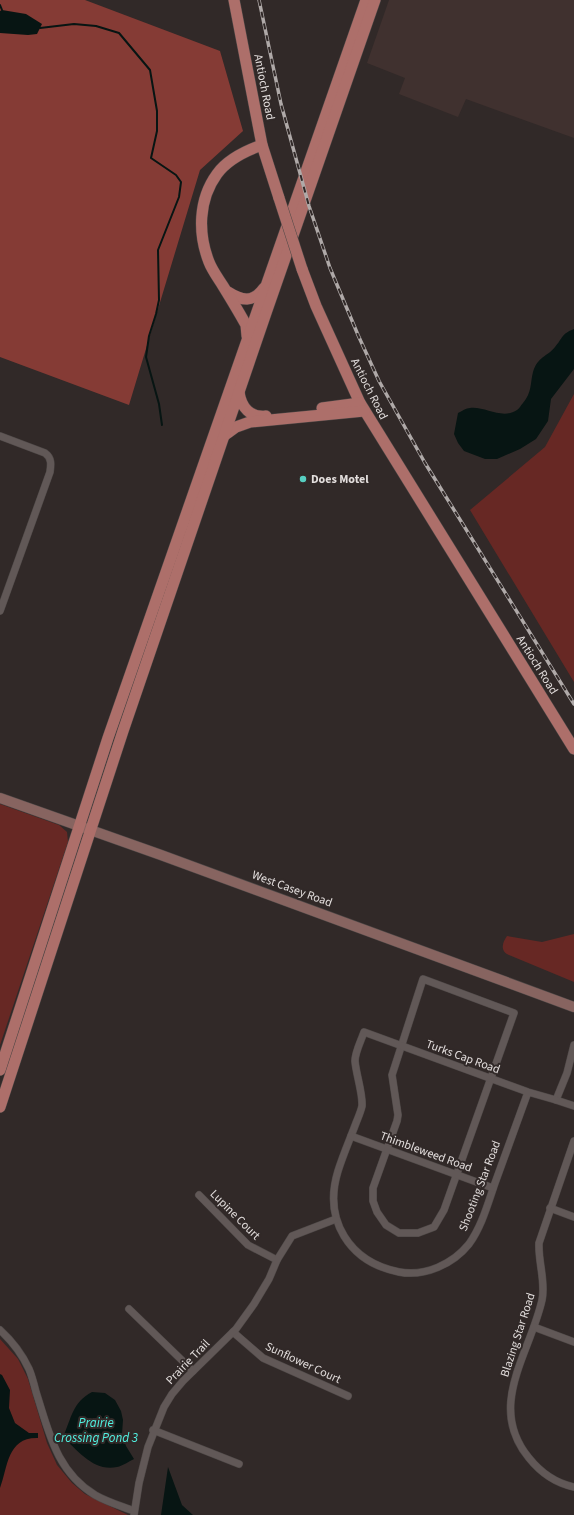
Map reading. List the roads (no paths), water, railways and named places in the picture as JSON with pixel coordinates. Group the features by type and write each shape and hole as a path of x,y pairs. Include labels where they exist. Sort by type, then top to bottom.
{"main road":[{"name":"Antioch Road","path":"234,0 262,145 302,269 316,306 362,407 574,750"},
{"path":"0,1107 85,828 108,738 366,0"},
{"path":"0,1070 225,435 375,0"},
{"path":"247,338 246,325 209,263 202,240 202,221 204,204 208,191 217,174 228,162 246,150 262,145"},
{"path":"226,290 235,296 247,299 259,295 266,286"},
{"path":"239,392 240,402 246,411 254,415 262,416 362,407"},
{"path":"225,435 236,427 250,422 362,407"},
{"name":"West Casey Road","path":"0,798 574,1007"}],"street":[{"path":"0,436 48,455 51,462 50,472 0,611"},
{"path":"424,979 514,1013 492,1078 444,1210 434,1227 418,1233 399,1233 386,1225 376,1212 373,1201 373,1188 398,1115 392,1075 424,979"},
{"name":"Turks Cap Road","path":"364,1032 528,1092 574,1106"},
{"name":"Shooting Star Road","path":"364,1032 355,1059 362,1106 350,1136 335,1182 334,1194 336,1218 342,1232 351,1247 374,1264 403,1273 430,1270 450,1261 469,1244 481,1223 528,1092"},
{"path":"556,1100 567,1073 574,1045"},
{"name":"Thimbleweed Road","path":"350,1136 493,1188"},
{"name":"Blazing Star Road","path":"574,1141 539,1243 538,1252 543,1298 516,1375 510,1405 511,1422 518,1444 534,1465 551,1478 574,1487"},
{"name":"Lupine Court","path":"200,1195 248,1245 277,1260"},
{"path":"550,1208 574,1217"},
{"name":"Prairie Trail","path":"134,1513 139,1483 154,1430 164,1407 172,1394 233,1332 254,1304 269,1279 277,1260 292,1236 336,1218"},
{"path":"129,1309 193,1371"},
{"path":"534,1327 574,1342"},
{"path":"0,1330 8,1337 19,1351 29,1370 53,1445 66,1469 75,1479 95,1495 134,1513"},
{"name":"Sunflower Court","path":"233,1332 263,1358 348,1396"},
{"path":"154,1430 239,1464"}],"water":[{"path":"2,10 26,14 42,24 37,34 28,35 0,33 0,11"},
{"path":"574,329 574,369 551,399 548,421 536,439 520,449 497,459 485,459 464,451 454,434 458,413 470,408 505,414 511,413 518,409 528,395 533,372 537,363 558,344 564,335"},
{"path":"0,1374 10,1390 9,1408 15,1423 29,1433 38,1433 38,1438 20,1442 14,1448 7,1463 0,1488"},
{"name":"Prairie Crossing Pond 3","path":"92,1392 105,1393 115,1400 121,1411 123,1420 122,1434 126,1446 134,1459 121,1466 109,1468 94,1463 81,1454 63,1437 76,1406 85,1396"},
{"path":"168,1467 182,1505 193,1515 161,1515"}],"waterway":[{"path":"0,5 2,10"},
{"path":"40,28 74,24 96,26 119,33 150,70 157,111 157,131 151,158 176,175 181,182 179,197 158,250 159,300 149,336 146,357 159,404 162,425"}],"railway":[{"path":"259,0 281,104 309,206 330,268 358,335 379,381 425,463 574,704"}],"place":[{"name":"Does Motel","path":"303,479"}]}
